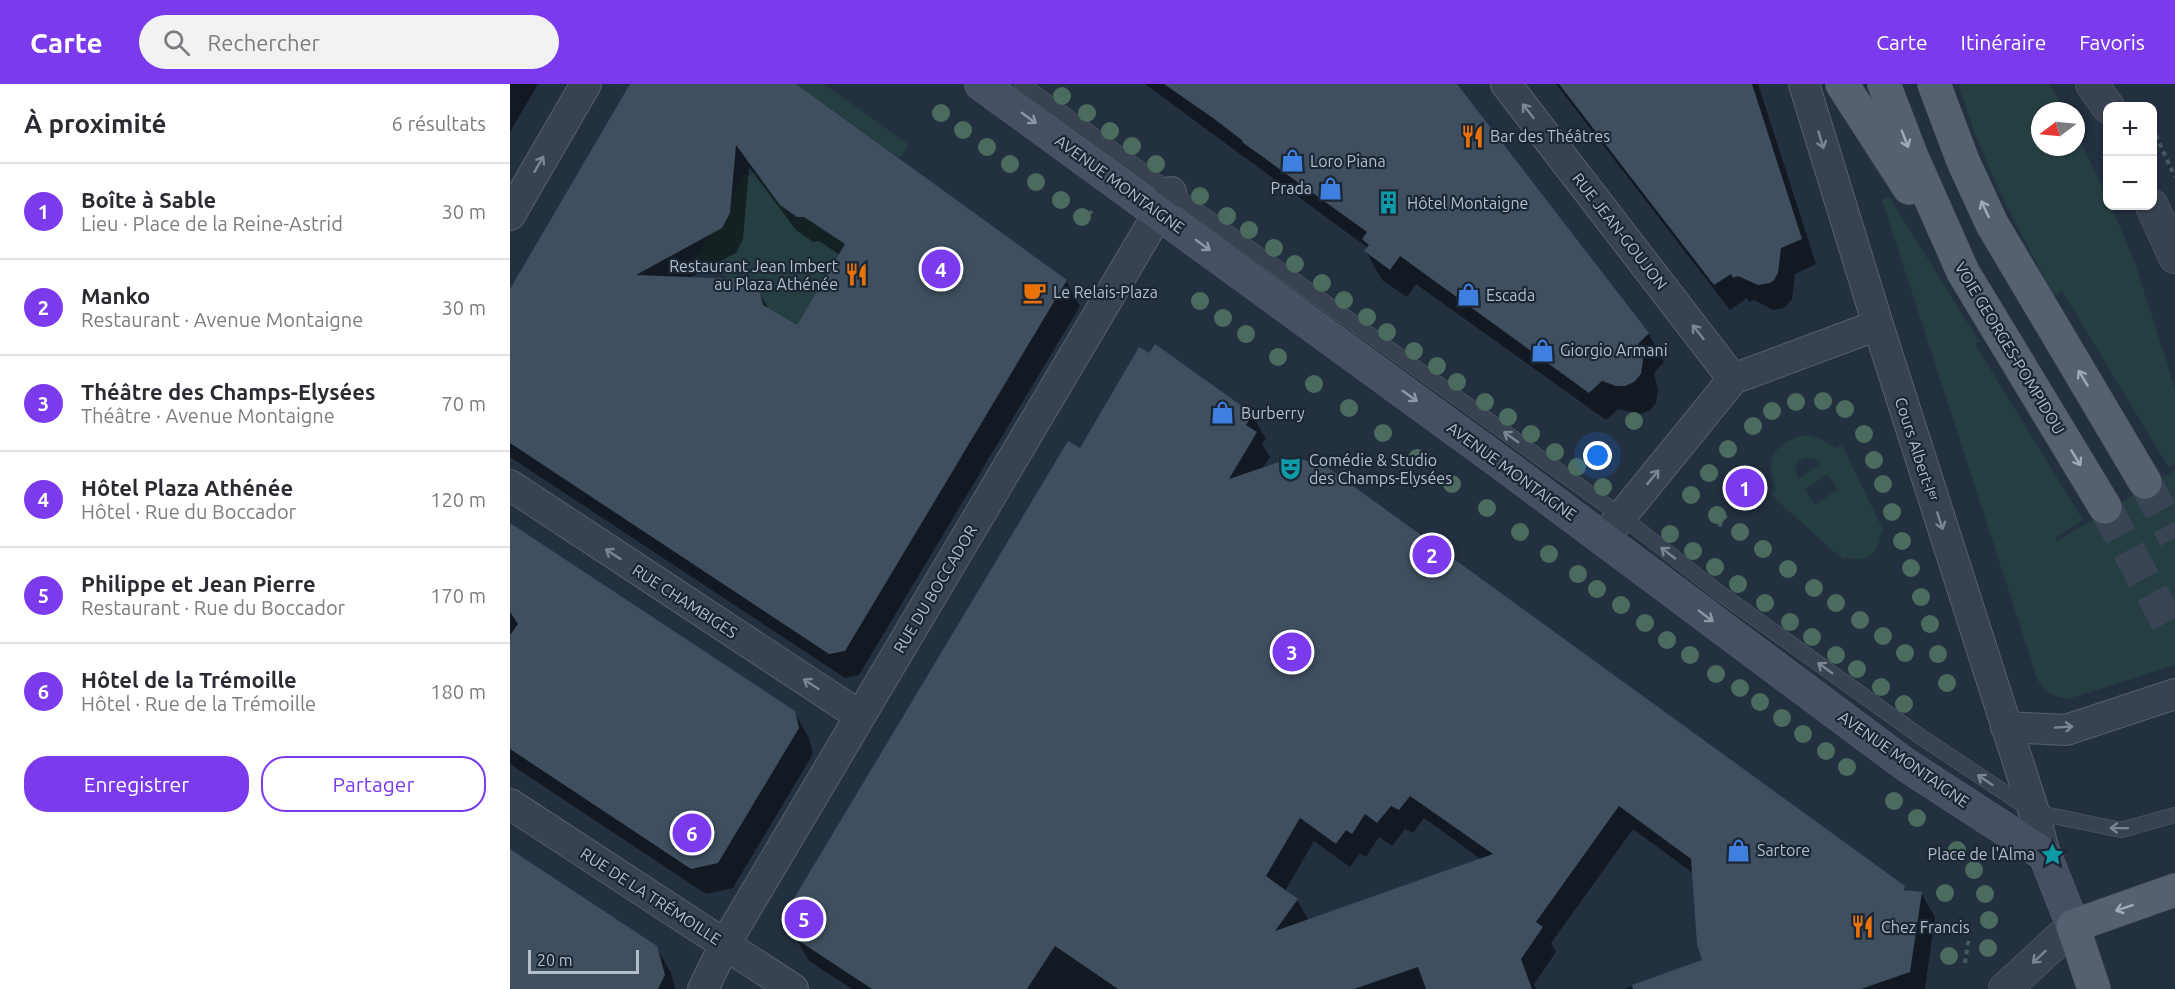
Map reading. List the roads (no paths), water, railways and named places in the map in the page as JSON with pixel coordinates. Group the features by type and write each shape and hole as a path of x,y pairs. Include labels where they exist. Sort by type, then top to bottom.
{"main road":[{"name":"AVENUE MONTAIGNE","path":"981,84 1165,202 1612,527 1906,765 2045,855"},
{"path":"1842,84 1963,272"},
{"name":"VOIE GEORGES-POMPIDOU","path":"1884,84 1912,157 1963,272 2105,507"},
{"path":"1934,84 1963,161 1992,224 2145,482"},
{"path":"2045,855 2073,926 2094,989"},
{"path":"2073,926 2175,890"}],"street":[{"path":"510,215 586,84"},
{"name":"RUE JEAN-GOUJON","path":"1506,84 1733,379"},
{"name":"Cours Albert-Iᵉʳ","path":"1804,84 1878,325 2034,812"},
{"path":"2092,84 2105,102"},
{"name":"RUE DU BOCCADOR","path":"703,989 725,944 1165,202"},
{"path":"2154,210 2175,257"},
{"path":"1612,527 1733,379 1878,325"},
{"name":"RUE CHAMBIGES","path":"510,485 860,716"},
{"path":"2006,727 2066,730 2175,694"},
{"name":"RUE DE LA TRÉMOILLE","path":"510,804 793,989"},
{"path":"2034,812 2045,855"},
{"path":"2005,989 2073,926"}],"lane":[{"name":"AVENUE MONTAIGNE","path":"1022,84 1165,202"},
{"name":"AVENUE MONTAIGNE","path":"1612,527 1717,591 1921,737 2034,812"},
{"path":"2034,812 2121,830 2175,815"}],"tunnel":[{"path":"2145,482 2175,538"},
{"path":"2105,507 2175,636"}],"place":[{"name":"Bar des Théâtres","path":"1472,136"},
{"name":"Loro Piana","path":"1292,161"},
{"name":"Prada","path":"1330,188"},
{"name":"Hôtel Montaigne","path":"1389,203"},
{"name":"Hôtel Plaza Athénée","path":"941,269"},
{"name":"Restaurant Jean Imbert au Plaza Athénée","path":"856,275"},
{"name":"Le Relais-Plaza","path":"1035,292"},
{"name":"Escada","path":"1468,295"},
{"name":"Giorgio Armani","path":"1542,350"},
{"name":"Burberry","path":"1223,413"},
{"name":"Comédie & Studio des Champs-Elysées","path":"1291,469"},
{"name":"Boîte à Sable","path":"1745,488"},
{"name":"Manko","path":"1432,555"},
{"name":"Théâtre des Champs-Elysées","path":"1292,652"},
{"name":"Hôtel de la Trémoille","path":"692,833"},
{"name":"Sartore","path":"1739,850"},
{"name":"Place de l'Alma","path":"2053,854"},
{"name":"Philippe et Jean Pierre","path":"804,919"},
{"name":"Chez Francis","path":"1863,927"}]}
